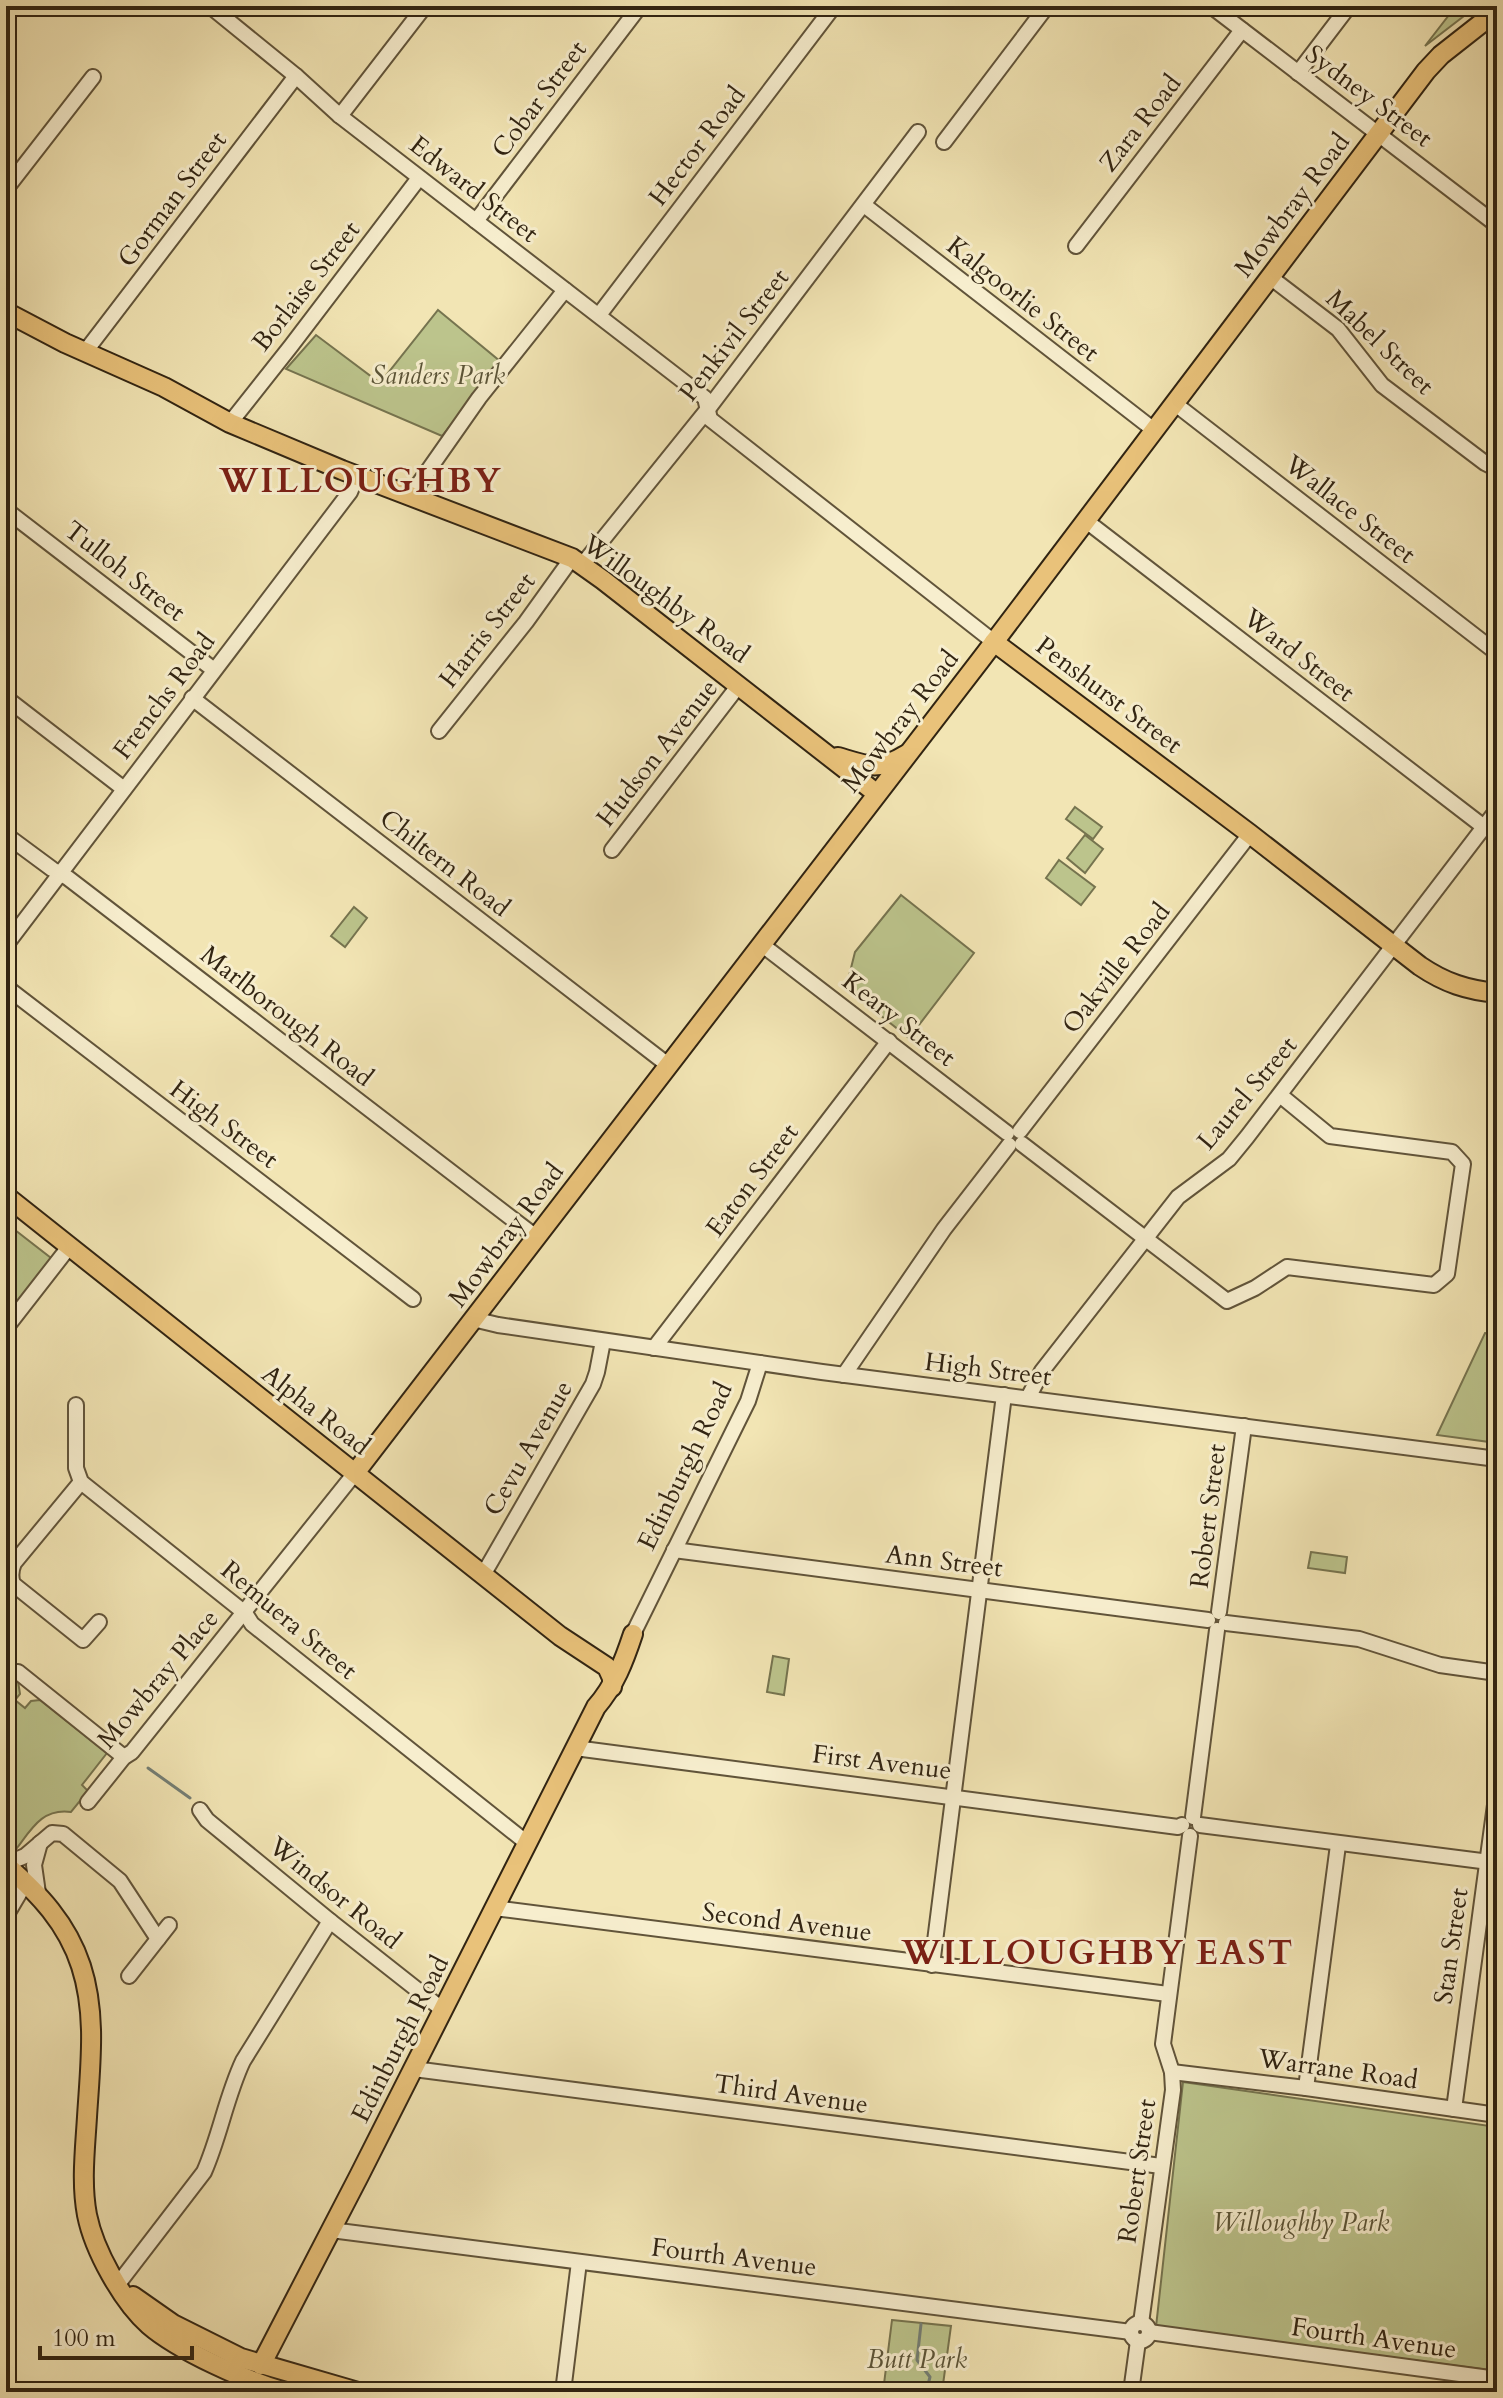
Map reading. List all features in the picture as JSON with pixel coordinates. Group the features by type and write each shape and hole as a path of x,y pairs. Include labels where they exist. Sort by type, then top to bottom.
{"main road":[{"name":"Mowbray Road","path":"355,1473 994,642 1378,134 1441,55 1497,11"},
{"name":"Willoughby Road","path":"6,312 164,387 230,423 578,561 876,793"},
{"name":"Penshurst Street","path":"994,642 1426,970 1448,983 1497,993"},
{"path":"828,755 873,766 892,762 909,752"},
{"name":"Alpha Road","path":"6,1196 560,1636 603,1684"},
{"path":"603,1684 611,1660 633,1634"},
{"name":"Edinburgh Road","path":"253,2379 414,2069 575,1748 603,1684 620,1672 633,1634"},
{"path":"6,1864 54,1913 71,1941 87,1987 92,2042 84,2176 85,2202 97,2248 118,2284 173,2324 241,2358 253,2379 285,2392"},
{"path":"253,2379 358,2392"}],"street":[{"name":"Edward Street","path":"211,6 340,116 705,398 708,409"},
{"path":"340,116 425,6"},
{"name":"Cobar Street","path":"476,221 640,6"},
{"name":"Hector Road","path":"599,315 834,6"},
{"path":"944,142 1047,6"},
{"name":"Sydney Street","path":"1211,6 1497,225"},
{"path":"1298,73 1349,6"},
{"name":"Zara Road","path":"1076,246 1242,30"},
{"name":"Gorman Street","path":"85,352 296,76"},
{"path":"6,189 93,77"},
{"name":"Penkivil Street","path":"578,561 708,409 918,132"},
{"name":"Borlaise Street","path":"230,423 419,178"},
{"name":"Kalgoorlie Street","path":"864,205 1154,430"},
{"name":"Mabel Street","path":"1270,277 1338,329 1382,385 1497,469"},
{"path":"413,497 418,485 479,398 565,290"},
{"name":"Wallace Street","path":"1174,403 1497,653"},
{"name":"Penshurst Street","path":"708,409 710,419 994,642"},
{"name":"Frenchs Road","path":"6,945 350,492 357,475"},
{"name":"Tulloh Street","path":"6,510 214,670"},
{"name":"Ward Street","path":"1085,520 1484,827"},
{"name":"Harris Street","path":"439,731 578,561"},
{"name":"Hudson Avenue","path":"612,850 739,685"},
{"path":"6,698 124,789"},
{"name":"Chiltern Road","path":"192,698 668,1065"},
{"name":"Laurel Street","path":"1028,1398 1046,1365 1178,1197 1229,1159 1497,810"},
{"name":"Oakville Road","path":"844,1375 944,1229 1250,834"},
{"name":"Marlborough Road","path":"6,835 536,1237"},
{"name":"Keary Street","path":"761,944 1227,1301 1255,1288 1287,1267 1434,1285 1447,1274 1463,1164 1452,1152 1330,1136 1280,1095"},
{"name":"High Street","path":"6,987 413,1299"},
{"name":"Eaton Street","path":"654,1348 889,1041"},
{"path":"6,1328 69,1247"},
{"name":"High Street","path":"473,1319 844,1375 1497,1459"},
{"name":"Cevu Avenue","path":"483,1575 593,1384 603,1341"},
{"name":"Edinburgh Road","path":"633,1634 748,1401 760,1363"},
{"path":"932,1965 1004,1395"},
{"path":"76,1405 76,1468 81,1482 14,1563 11,1579 13,1584 83,1640 99,1622"},
{"name":"Robert Street","path":"1131,2392 1173,2090 1172,2072 1163,2044 1168,1994 1244,1426"},
{"name":"Mowbray Place","path":"88,1802 245,1613 355,1473"},
{"name":"Remuera Street","path":"81,1482 245,1613 252,1624 527,1843"},
{"name":"Ann Street","path":"674,1550 1359,1639 1440,1665 1497,1673"},
{"path":"18,1672 124,1757"},
{"name":"First Avenue","path":"575,1748 1178,1827 1191,1826 1492,1862"},
{"name":"Stan Street","path":"1454,2109 1492,1862 1497,1790"},
{"name":"Windsor Road","path":"200,1810 207,1820 443,2010"},
{"path":"6,1864 25,1856 52,1833 58,1832 125,1887 158,1939"},
{"path":"6,1916 32,1888 34,1865 41,1843"},
{"path":"1306,2088 1338,1845"},
{"name":"Second Avenue","path":"494,1908 1168,1994"},
{"path":"118,2284 204,2172 243,2061 330,1921"},
{"path":"129,1976 169,1925"},
{"name":"Third Avenue","path":"414,2069 1161,2166"},
{"name":"Warrane Road","path":"1172,2072 1497,2115"},
{"name":"Fourth Avenue","path":"331,2230 1497,2379"},
{"path":"563,2392 579,2262"}],"green space":[{"path":"1456,6 1477,6 1425,46"},
{"name":"Sanders Park","path":"438,310 501,362 442,436 286,369 316,335 380,383"},
{"path":"1075,807 1102,827 1093,839 1066,819"},
{"path":"1085,835 1103,849 1085,873 1067,858"},
{"path":"1059,860 1095,887 1081,905 1046,878"},
{"path":"901,895 974,953 909,1038 846,988 855,952"},
{"path":"354,907 367,918 345,947 331,936"},
{"path":"6,1223 51,1258 6,1319"},
{"path":"1485,1333 1497,1335 1497,1443 1437,1435"},
{"path":"1311,1552 1347,1557 1345,1573 1308,1568"},
{"path":"773,1656 789,1659 784,1695 767,1692"},
{"path":"6,1671 18,1681 20,1694 15,1700 25,1708 31,1701 40,1700 107,1753 82,1785 88,1791 71,1812 46,1816 17,1848 6,1841"},
{"name":"Willoughby Park","path":"1183,2082 1497,2127 1497,2371 1156,2327"},
{"name":"Butt Park","path":"892,2320 951,2326 942,2392 883,2392"}],"waterway":[{"path":"148,1768 190,1798"},
{"path":"921,2324 917,2360 930,2377 926,2392"}],"district":[{"name":"WILLOUGHBY","path":"361,481"},
{"name":"WILLOUGHBY EAST","path":"1098,1953"}]}
